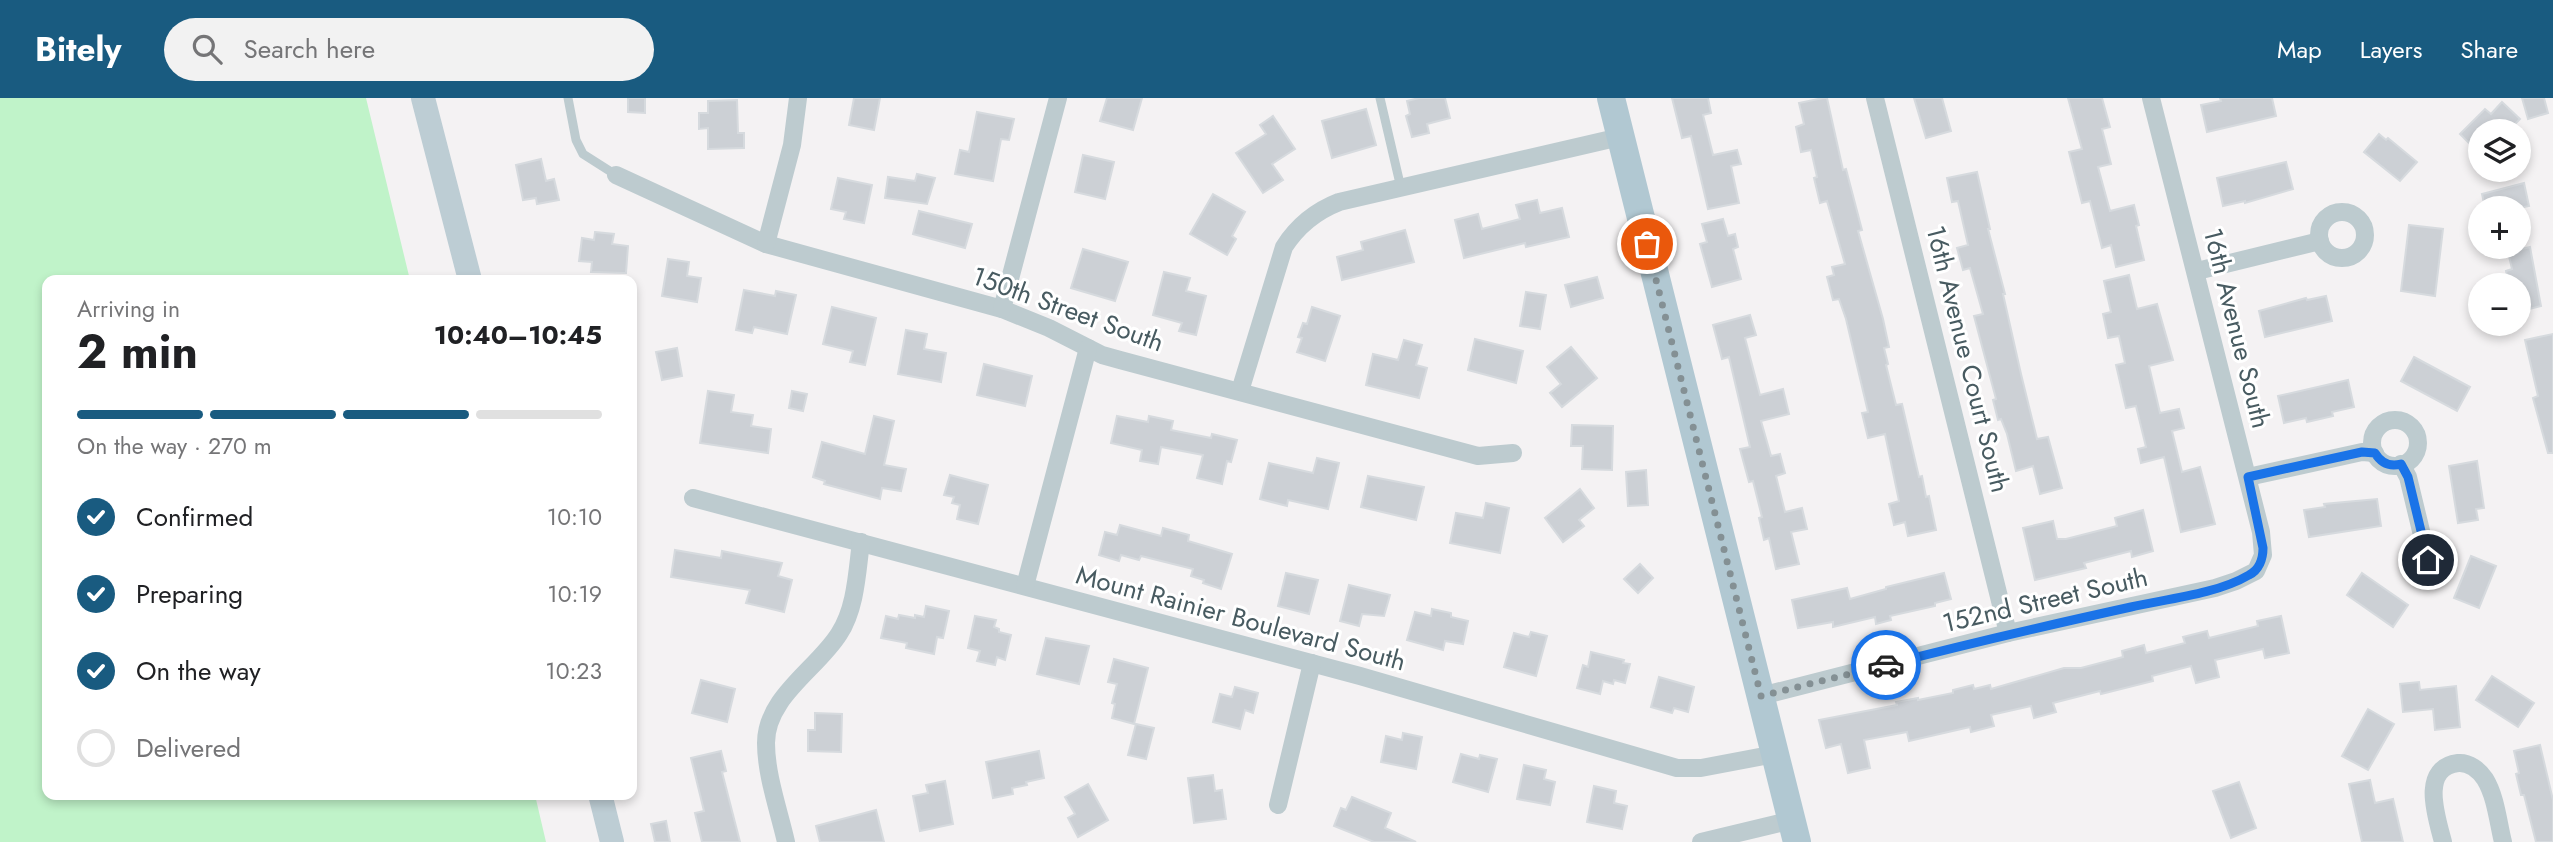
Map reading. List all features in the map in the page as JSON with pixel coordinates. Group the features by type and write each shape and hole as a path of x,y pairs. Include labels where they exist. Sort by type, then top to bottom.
{"main road":[{"path":"1611,98 1794,831"}],"street":[{"path":"424,98 469,275"},
{"path":"766,244 792,145 797,98"},
{"path":"1002,309 1058,98"},
{"name":"16th Avenue Court South","path":"1875,98 2008,633"},
{"name":"16th Avenue South","path":"2151,98 2248,477 2263,548 2256,571"},
{"path":"1240,391 1284,247 1293,233 1318,212 1329,206 1401,188 1620,137"},
{"name":"150th Street South","path":"616,175 766,244 1002,309 1120,360 1478,456 1513,453"},
{"path":"2197,271 2320,241"},
{"path":"1025,586 1088,348"},
{"path":"2391,420 2407,423 2413,428 2418,443 2412,458 2401,464 2390,465 2375,453 2372,442 2378,428 2391,420"},
{"path":"2248,477 2362,452 2375,453"},
{"path":"2401,464 2408,477 2428,560"},
{"name":"Mount Rainier Boulevard South","path":"693,498 1312,663 1677,768 1701,768 1775,754"},
{"path":"786,842 771,780 766,743 768,727 783,698 840,634 849,613 861,542"},
{"name":"152nd Street South","path":"1761,696 2008,633 2215,588 2256,571"},
{"path":"1278,805 1312,663"},
{"path":"2443,842 2433,799 2435,781 2446,767 2464,763 2470,765 2487,781 2503,842"},
{"path":"602,800 612,842"},
{"path":"1700,842 1794,831"}],"lane":[{"path":"568,98 576,140 583,154 616,175"},
{"path":"1380,98 1401,188"}],"green space":[{"path":"0,98 366,98 409,275 42,275 42,800 536,800 546,842 0,842"}],"building":[{"path":"628,98 645,98 645,113 628,112"},
{"path":"854,98 880,98 874,130 849,125"},
{"path":"1107,98 1142,98 1133,130 1100,121"},
{"path":"1445,98 1450,118 1427,124 1429,133 1412,137 1406,116 1410,114 1407,101"},
{"path":"1672,98 1708,98 1711,113 1703,115 1713,155 1737,150 1741,164 1731,166 1739,203 1708,209 1691,136 1682,138"},
{"path":"1827,98 1843,170 1846,169 1862,230 1858,231 1889,347 1884,348 1888,364 1886,365 1896,405 1902,404 1919,477 1922,476 1926,497 1929,496 1936,530 1908,536 1905,522 1894,525 1889,504 1899,501 1885,434 1868,438 1862,413 1868,412 1846,319 1839,299 1833,300 1827,277 1834,275 1832,267 1845,264 1827,201 1820,203 1811,150 1801,152 1796,127 1804,124 1799,103"},
{"path":"1914,98 1942,98 1951,131 1926,138"},
{"path":"2068,98 2102,98 2110,127 2102,129 2111,164 2098,167 2110,211 2134,205 2144,260 2116,267 2111,245 2102,248 2090,201 2082,203 2069,152 2082,149"},
{"path":"2220,98 2272,98 2276,116 2207,132 2201,105 2221,101"},
{"path":"2522,98 2544,98 2548,113 2528,119"},
{"path":"737,100 738,133 744,133 744,148 708,149 708,128 699,129 699,113 708,113 708,101"},
{"path":"2502,102 2520,119 2475,119 2485,109 2491,114"},
{"path":"1366,109 1376,145 1332,158 1322,121"},
{"path":"977,112 1014,119 1009,140 1001,139 993,181 955,174 960,150 969,152"},
{"path":"1273,116 1295,149 1272,164 1283,180 1263,193 1236,153 1266,134 1260,125"},
{"path":"2468,126 2468,142 2460,134"},
{"path":"2379,134 2386,140 2388,138 2417,162 2400,181 2364,152"},
{"path":"1083,155 1114,162 1105,199 1075,192"},
{"path":"541,159 546,181 554,179 559,200 537,204 536,198 523,200 516,165"},
{"path":"2286,162 2293,189 2245,203 2223,206 2217,178"},
{"path":"1977,172 2037,439 2048,437 2062,488 2040,494 2033,466 2016,471 2007,434 2001,419 1998,420 1993,400 1996,399 1974,316 1983,314 1970,268 1963,270 1957,248 1968,245 1958,201 1952,202 1947,178"},
{"path":"917,174 935,178 927,204 885,198 888,177 915,181"},
{"path":"838,178 872,185 864,223 844,219 846,212 831,209"},
{"path":"2524,183 2527,196 2482,196"},
{"path":"1213,194 1245,212 1232,236 1236,239 1227,255 1190,234"},
{"path":"1537,200 1540,213 1562,208 1569,237 1526,247 1525,243 1464,258 1455,220 1478,214 1482,229 1520,219 1516,205"},
{"path":"919,211 972,224 965,248 913,234"},
{"path":"1723,219 1728,236 1735,234 1738,247 1733,249 1741,279 1712,287 1700,244 1707,242 1702,224"},
{"path":"2409,225 2443,229 2435,296 2401,291"},
{"path":"1405,230 1414,262 1342,280 1337,257 1363,250 1361,242"},
{"path":"595,232 614,234 612,244 628,246 626,273 591,272 592,262 579,261 582,238 594,240"},
{"path":"1083,249 1128,262 1115,301 1071,288"},
{"path":"2531,252 2541,306 2531,309 2531,273 2506,273 2512,269 2510,259 2531,259"},
{"path":"668,259 689,262 687,276 701,278 697,302 662,296"},
{"path":"1164,272 1190,278 1186,291 1206,296 1196,335 1179,331 1182,323 1153,315"},
{"path":"2129,275 2137,309 2157,304 2173,360 2149,366 2160,413 2179,409 2184,428 2172,431 2182,472 2200,467 2215,524 2181,532 2164,457 2141,463 2138,449 2146,447 2136,406 2126,408 2116,365 2125,363 2119,336 2108,338 2103,314 2111,312 2104,281"},
{"path":"1597,277 1603,298 1571,307 1565,285"},
{"path":"744,290 775,296 776,291 796,295 787,334 754,327 752,333 736,330"},
{"path":"1526,292 1546,295 1540,329 1520,326"},
{"path":"2326,296 2332,321 2265,337 2259,311 2306,298"},
{"path":"832,307 876,318 865,365 850,362 853,351 823,344"},
{"path":"1312,307 1340,316 1325,361 1297,352 1302,338 1298,337 1303,323 1307,324"},
{"path":"1750,315 1756,335 1745,338 1760,395 1783,389 1789,414 1761,421 1771,456 1780,454 1785,473 1776,476 1785,512 1802,508 1807,529 1791,532 1799,564 1776,569 1769,538 1764,540 1759,518 1762,517 1753,481 1749,482 1740,449 1750,447 1729,357 1722,359 1713,325"},
{"path":"906,330 927,334 924,349 946,353 941,382 898,374"},
{"path":"2553,334 2553,453 2548,453 2533,398 2538,396 2525,340"},
{"path":"1475,339 1523,351 1516,383 1468,370"},
{"path":"1404,340 1422,345 1416,365 1427,368 1419,398 1366,385 1373,354 1398,360"},
{"path":"1571,347 1597,378 1562,407 1550,393 1561,384 1547,367"},
{"path":"677,348 682,376 662,380 656,352"},
{"path":"2414,357 2470,387 2457,411 2401,381"},
{"path":"984,364 1032,376 1025,406 977,395"},
{"path":"2348,380 2354,407 2332,412 2333,416 2307,422 2306,418 2284,423 2278,396"},
{"path":"708,391 734,395 731,412 753,415 751,426 771,429 768,453 700,443"},
{"path":"792,391 807,394 803,411 789,408"},
{"path":"874,416 894,421 884,465 906,469 901,491 882,488 880,499 824,484 825,481 813,477 822,442 865,454"},
{"path":"1117,416 1148,422 1149,416 1173,421 1171,430 1211,438 1212,434 1237,440 1231,462 1227,461 1222,484 1197,478 1203,455 1161,447 1158,464 1140,461 1142,450 1111,443"},
{"path":"1572,425 1613,426 1612,470 1582,469 1583,446 1571,446"},
{"path":"1317,458 1339,463 1328,509 1288,500 1287,506 1260,499 1269,463 1313,473"},
{"path":"2477,461 2484,508 2476,509 2478,520 2458,523 2449,466"},
{"path":"1646,470 1648,505 1628,506 1626,472"},
{"path":"950,475 988,485 978,524 957,519 960,505 952,503 954,497 944,495"},
{"path":"1368,476 1424,487 1416,520 1361,507"},
{"path":"1580,489 1594,508 1579,520 1584,526 1563,542 1545,518"},
{"path":"2377,499 2381,526 2309,537 2304,510 2325,507 2324,504"},
{"path":"1486,503 1509,508 1500,553 1450,543 1456,513 1483,518"},
{"path":"2143,510 2153,551 2132,557 2131,551 2084,563 2086,568 2035,580 2023,528 2053,521 2057,539 2066,539 2117,526 2115,518"},
{"path":"1120,525 1161,536 1163,528 1189,535 1188,541 1232,554 1221,589 1191,576 1193,569 1141,556 1139,560 1121,555 1119,561 1099,555 1105,532 1117,535"},
{"path":"675,550 721,558 722,551 782,563 778,576 792,580 784,612 746,603 750,590 671,577"},
{"path":"2471,556 2496,566 2479,608 2454,598"},
{"path":"1640,564 1653,578 1638,593 1624,579"},
{"path":"1286,573 1318,580 1309,614 1278,606"},
{"path":"1944,573 1951,599 1935,603 1935,606 1890,616 1891,620 1876,624 1875,617 1833,627 1833,622 1798,628 1792,600 1847,588 1850,599"},
{"path":"2362,573 2408,605 2393,627 2347,595"},
{"path":"1349,585 1390,595 1384,616 1362,614 1359,626 1340,621"},
{"path":"926,606 949,611 943,638 937,637 934,654 906,648 907,643 881,638 886,616 898,619 899,615 924,617"},
{"path":"1432,609 1451,613 1451,617 1468,621 1463,644 1445,641 1443,650 1407,640 1415,612 1431,616"},
{"path":"975,616 996,620 994,627 999,629 999,632 1011,635 1005,660 997,657 995,665 977,661 980,651 968,648"},
{"path":"2281,616 2289,653 2265,658 2263,649 2215,660 2219,677 2196,683 2191,666 2152,676 2153,681 2053,703 2056,712 2034,718 2031,706 1991,715 1994,726 1971,732 1970,727 1909,741 1907,732 1864,740 1870,768 1848,773 1841,744 1826,748 1819,720 1897,705 1896,702 1953,693 1953,690 1973,685 1974,689 1990,685 1991,689 2064,668 2081,668 2123,657 2122,651 2144,645 2146,653 2185,643 2183,637 2207,631 2209,638 2258,626 2257,621"},
{"path":"1531,632 1547,636 1536,676 1504,667 1514,633 1529,637"},
{"path":"1046,638 1089,646 1079,684 1037,674"},
{"path":"1591,652 1630,664 1625,683 1603,681 1600,694 1577,688 1583,665 1588,667"},
{"path":"1114,659 1148,668 1134,724 1112,718 1115,704 1112,703 1117,684 1108,682"},
{"path":"2492,676 2534,703 2518,727 2476,700"},
{"path":"1659,677 1694,687 1688,712 1674,708 1672,713 1651,707"},
{"path":"701,680 735,689 727,722 692,713"},
{"path":"2419,682 2420,690 2456,686 2460,727 2435,730 2433,709 2403,712 2400,684"},
{"path":"1235,687 1258,693 1253,713 1245,710 1240,729 1213,722 1220,694 1232,697"},
{"path":"2368,709 2394,724 2368,770 2342,756"},
{"path":"815,713 842,714 841,752 808,751 808,730 815,730"},
{"path":"1136,724 1154,728 1146,759 1128,755"},
{"path":"1403,733 1422,737 1416,769 1381,762 1386,736 1402,740"},
{"path":"2540,745 2553,800 2553,842 2536,842 2516,774 2519,773 2514,751"},
{"path":"721,751 726,771 722,772 740,842 702,842 695,813 704,811 691,758"},
{"path":"1039,751 1044,778 1012,788 1013,794 993,798 986,762"},
{"path":"1461,754 1479,759 1480,755 1497,759 1488,792 1453,782"},
{"path":"1524,765 1546,770 1544,779 1555,782 1550,805 1517,799"},
{"path":"1213,775 1215,791 1222,790 1226,819 1194,823 1188,778"},
{"path":"2370,780 2375,803 2393,799 2403,842 2362,842 2349,784"},
{"path":"945,781 953,824 920,831 913,796 928,793 926,785"},
{"path":"2239,782 2256,828 2231,838 2213,791"},
{"path":"1088,784 1108,820 1078,837 1068,818 1075,814 1065,797"},
{"path":"1594,786 1616,791 1614,803 1627,806 1622,829 1587,822"},
{"path":"1352,797 1391,813 1385,828 1416,842 1374,842 1334,826 1341,808 1346,810"},
{"path":"876,810 884,842 820,842 816,826"},
{"path":"666,821 670,842 655,842 651,824"}],"way so far":[{"path":"1647,244 1761,696 1886,665"}],"route":[{"path":"1886,665 2008,633 2215,588 2249,576 2256,571 2263,548 2248,477 2362,452 2375,453 2390,465 2401,464 2408,477 2428,560"}]}
